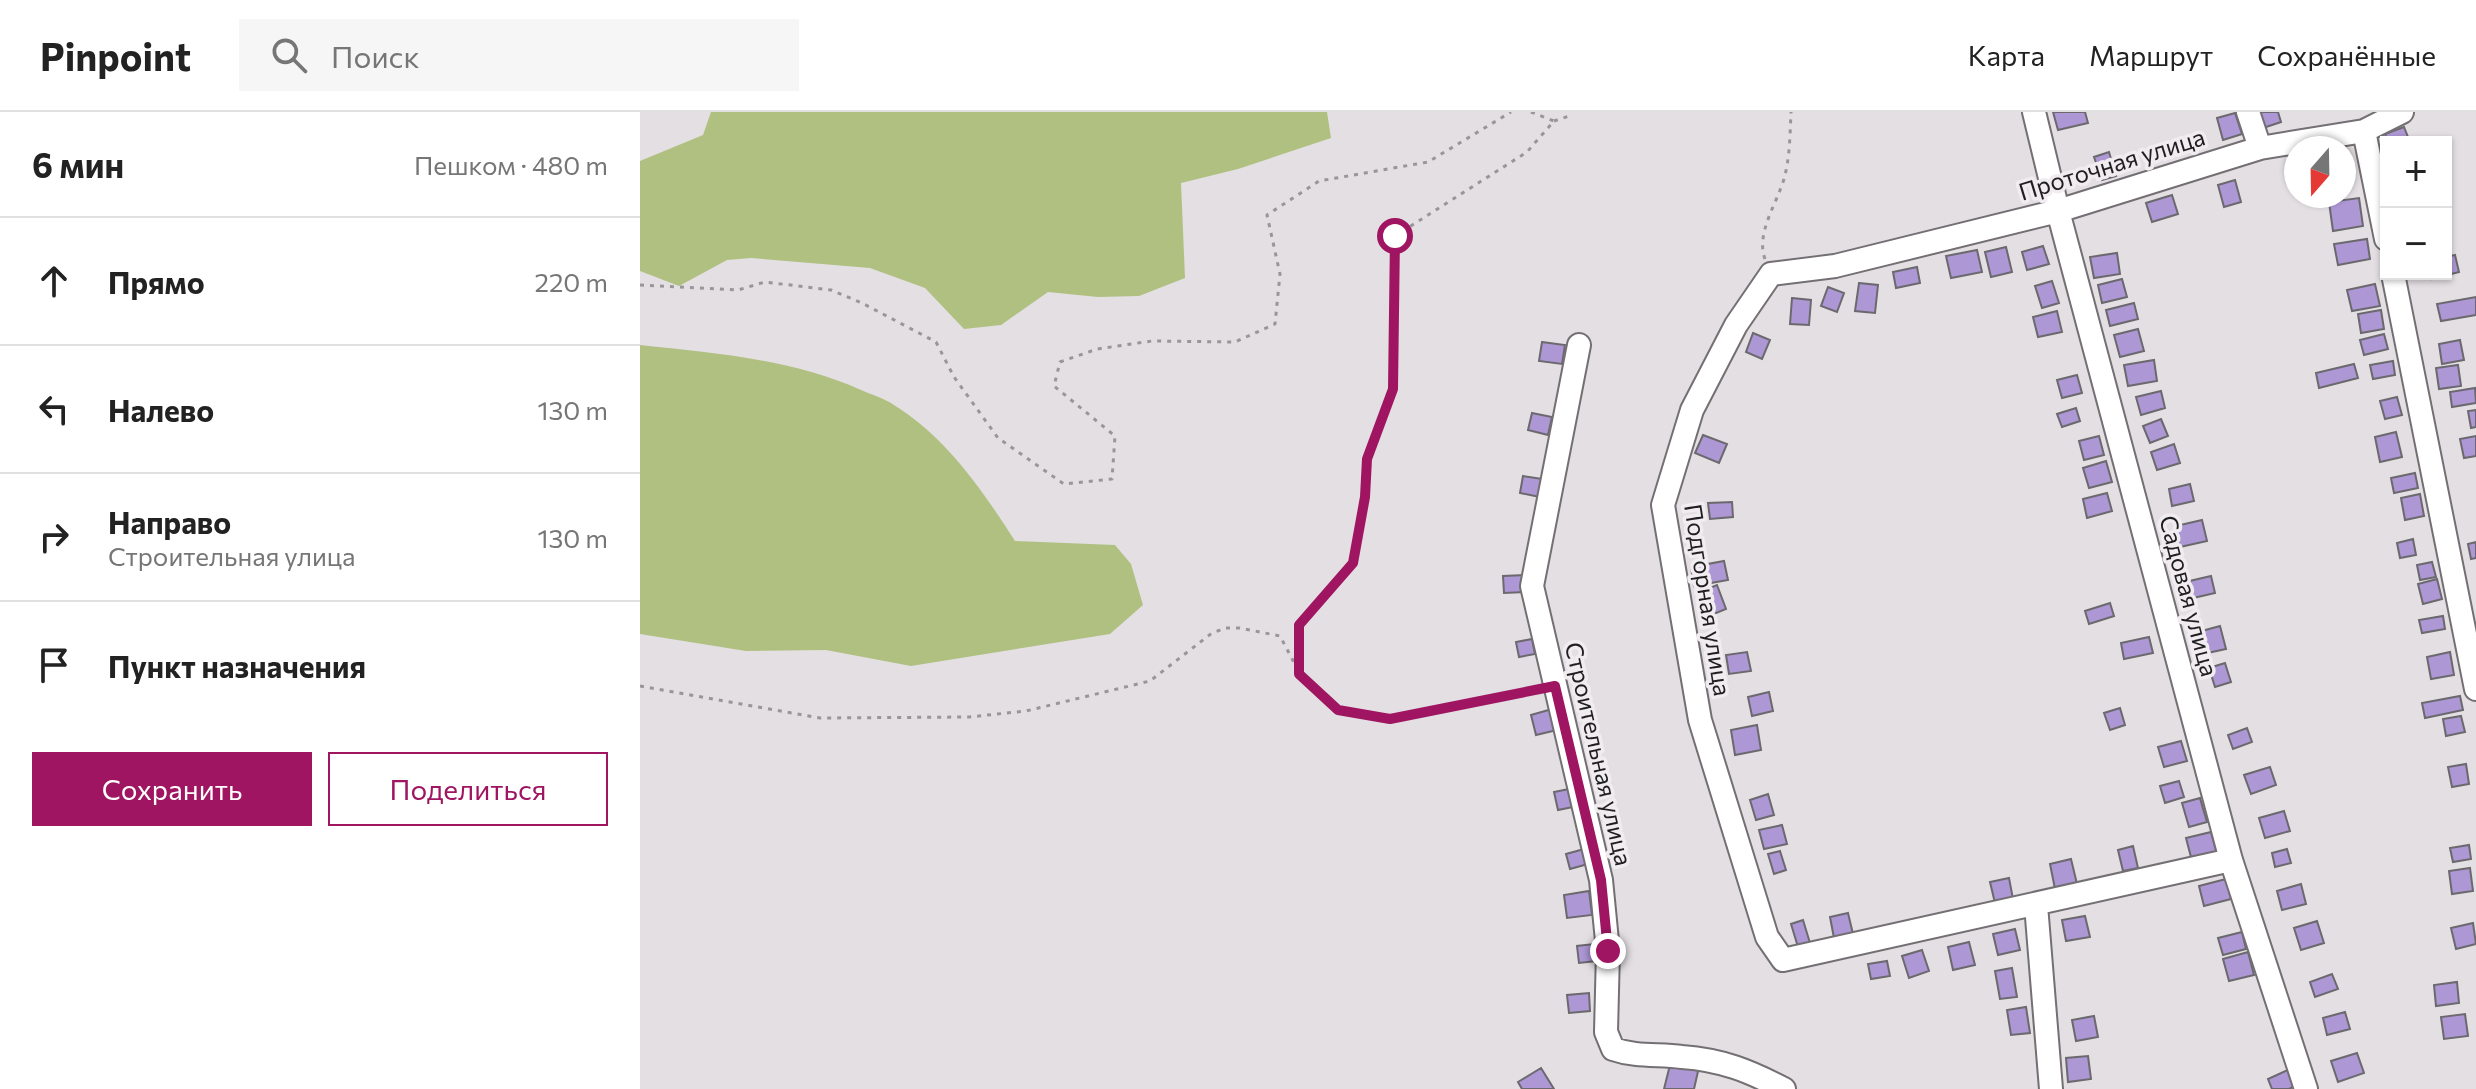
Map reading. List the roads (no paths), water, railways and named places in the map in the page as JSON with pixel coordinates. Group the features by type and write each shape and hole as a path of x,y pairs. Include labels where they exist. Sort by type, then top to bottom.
{"street":[{"name":"Садовая улица","path":"2034,112 2231,860 2306,1089"},
{"path":"2248,112 2260,148"},
{"name":"Проточная улица","path":"1771,274 1835,266 2058,211 2260,148 2364,131 2402,112"},
{"path":"2364,131 2380,210"},
{"name":"Подгорная улица","path":"1771,274 1736,325 1692,410 1663,505 1700,720 1767,937 1783,960 2036,905"},
{"path":"2394,280 2476,689"},
{"name":"Строительная улица","path":"1579,345 1532,586 1601,880 1608,951 1606,1032 1613,1049 1630,1055 1684,1057 1743,1068 1784,1089"},
{"path":"2051,1089 2036,905 2231,860"}]}
